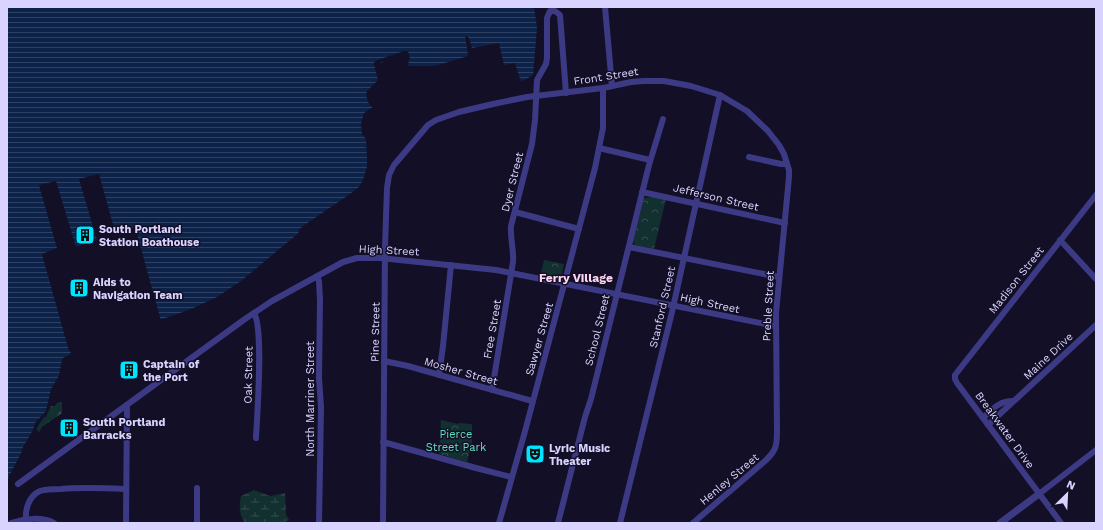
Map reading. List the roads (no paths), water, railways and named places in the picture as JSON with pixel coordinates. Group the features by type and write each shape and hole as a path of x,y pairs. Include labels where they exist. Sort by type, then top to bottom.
{"street":[{"path":"606,7 612,86"},
{"name":"Dyer Street","path":"512,272 514,249 511,232 532,144 537,96 537,80 546,64 547,18 550,11 555,11 560,15 566,93"},
{"name":"Front Street","path":"409,148 428,126 436,120 459,112 537,96 603,88 644,81 664,81 691,86 720,95 747,111 761,123 779,145 787,164"},
{"name":"Sawyer Street","path":"499,523 565,284 600,148 603,128 603,88"},
{"name":"Stanford Street","path":"620,523 673,306 720,95"},
{"name":"School Street","path":"558,523 585,417 591,400 650,160 662,119"},
{"name":"Pine Street","path":"383,523 385,258 387,194 389,175 394,165 409,148"},
{"path":"600,148 650,160"},
{"path":"749,157 787,164"},
{"name":"Preble Street","path":"775,449 777,431 775,326 789,184 787,164"},
{"name":"Jefferson Street","path":"642,192 785,223"},
{"name":"Madison Street","path":"955,379 957,371 1096,195"},
{"path":"515,212 579,229"},
{"path":"1060,240 1096,279"},
{"path":"629,247 779,277"},
{"name":"High Street","path":"18,484 254,313 272,301 349,259 364,257 385,258 482,267 775,326"},
{"path":"439,375 443,352 451,265"},
{"name":"Free Street","path":"492,390 512,272"},
{"name":"North Marriner Street","path":"317,276 320,287 319,378 321,407 319,523"},
{"name":"Oak Street","path":"254,313 257,318 259,340 259,381 256,438"},
{"name":"Maine Drive","path":"988,425 1096,325"},
{"name":"Mosher Street","path":"384,362 408,366 532,402"},
{"name":"Breakwater Drive","path":"955,379 1062,523"},
{"name":"Maine Drive","path":"983,418 997,404 1005,401 1013,401"},
{"path":"126,523 127,405"},
{"path":"383,442 511,477"},
{"name":"Henley Street","path":"693,523 773,454 775,449"},
{"path":"1000,523 1096,450"},
{"path":"26,520 27,505 32,497 39,491 78,487 126,489"},
{"path":"197,488 197,523"},
{"path":"11,523 26,520 45,519 54,523"}],"water":[{"path":"7,7 534,7 537,28 533,75 521,82 515,63 504,65 499,43 472,48 469,38 465,35 468,56 435,66 408,66 409,59 407,54 377,64 380,85 372,93 371,98 374,104 366,120 368,171 361,187 324,212 241,281 217,297 189,310 70,350 71,356 64,362 46,417 35,427 7,480"}],"place":[{"name":"South Portland Station Boathouse","path":"85,235"},
{"name":"Aids to Navigation Team","path":"79,288"},
{"name":"Captain of the Port","path":"129,370"},
{"name":"South Portland Barracks","path":"69,428"},
{"name":"Lyric Music Theater","path":"535,454"}],"district":[{"name":"Ferry Village","path":"576,278"}],"park label":[{"name":"Pierce Street Park","path":"456,440"}]}
